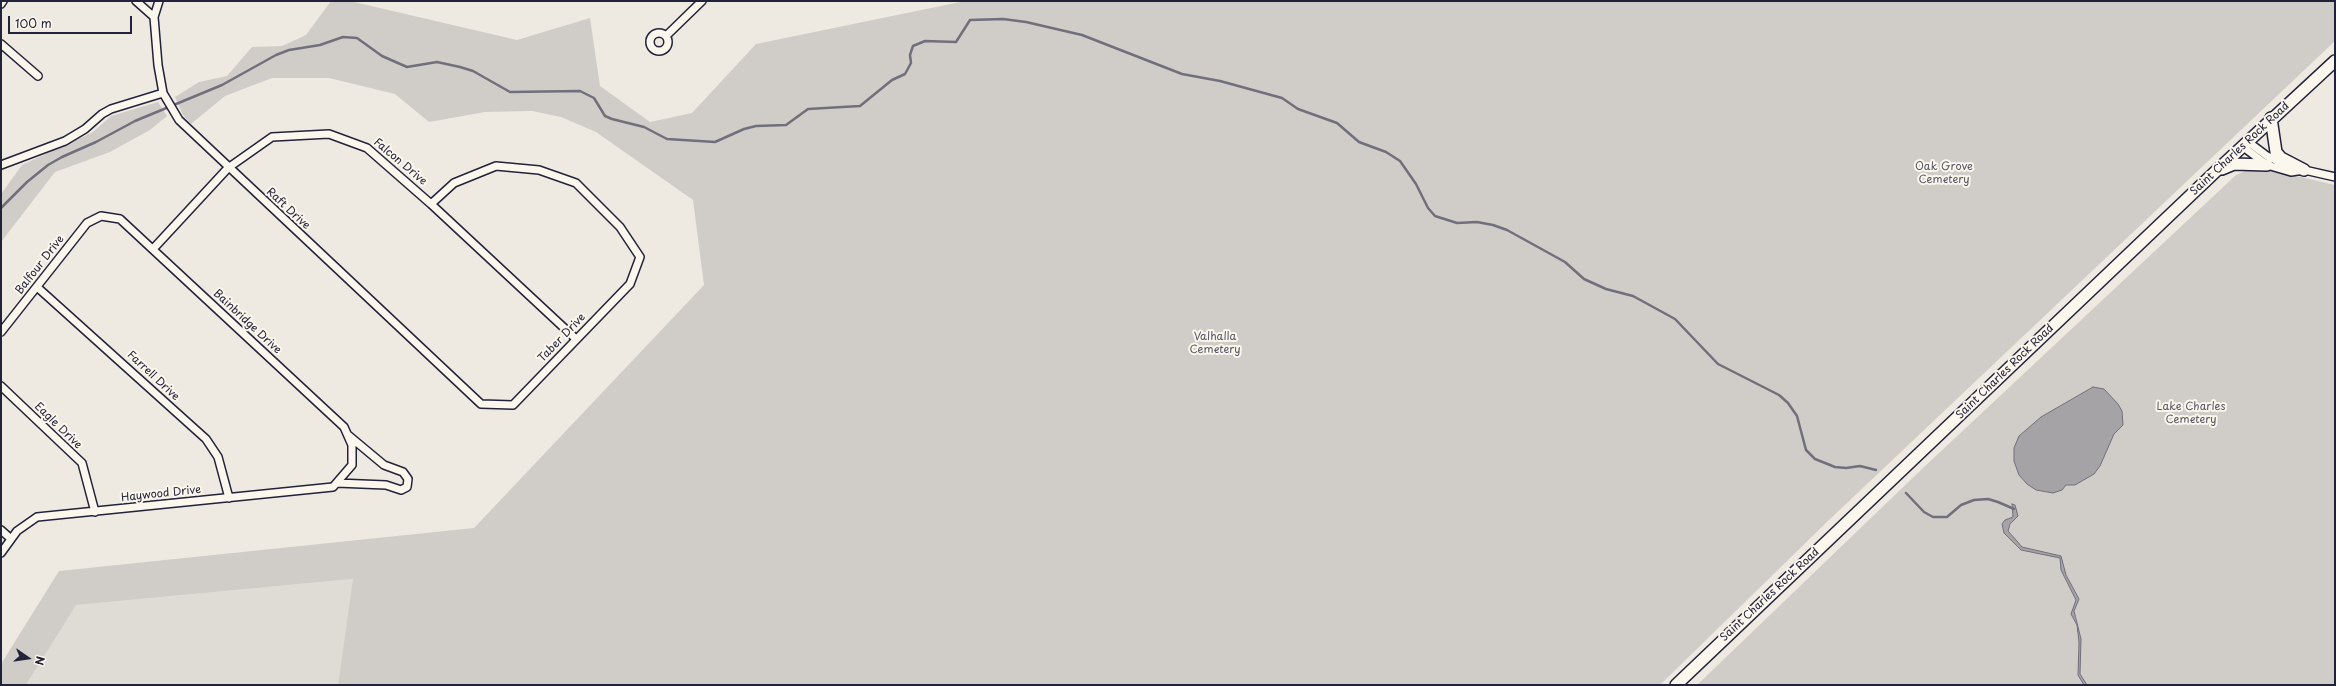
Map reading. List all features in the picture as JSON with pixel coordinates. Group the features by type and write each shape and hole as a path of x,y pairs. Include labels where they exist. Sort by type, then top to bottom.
{"main road":[{"name":"Saint Charles Rock Road","path":"1676,685 2271,118 2335,61"},
{"path":"2271,118 2276,152 2281,158 2304,170"},
{"path":"2214,172 2234,164 2267,165"}],"street":[{"path":"1,4 4,1"},
{"path":"136,1 154,17 159,1"},
{"path":"666,36 702,1"},
{"name":"Raft Drive","path":"154,17 158,65 163,93 174,115 228,168 481,404"},
{"path":"1,44 38,76"},
{"path":"1,165 65,141 85,129 102,114 111,109 163,93"},
{"name":"Falcon Drive","path":"153,249 228,168 272,137 329,134 367,148 431,204 576,339"},
{"path":"2245,144 2267,165 2290,172 2304,170"},
{"path":"2245,144 2273,160 2304,170 2335,177"},
{"name":"Taber Drive","path":"431,204 454,183 496,166 539,170 576,183 620,227 640,257 630,284 513,405 481,404"},
{"name":"Bainbridge Drive","path":"101,216 120,219 344,427 352,444 352,465 337,483"},
{"name":"Balfour Drive","path":"1,332 87,223 101,216"},
{"name":"Farrell Drive","path":"37,287 206,439 218,457 229,498"},
{"name":"Eagle Drive","path":"1,386 82,463 95,512"},
{"name":"Haywood Drive","path":"1,553 17,530 37,517 333,487 337,483 386,484 400,490 407,487 408,479 403,472 384,465 347,434"},
{"path":"1,530 10,538"}],"shaded area":[{"path":"2093,387 2104,389 2118,404 2122,411 2123,425 2114,434 2100,466 2094,474 2075,485 2066,485 2062,490 2053,493 2036,490 2027,484 2019,475 2014,461 2014,448 2019,436 2041,417"},
{"path":"2012,504 2015,505 2018,516 2010,524 2008,531 2022,547 2061,556 2066,575 2079,599 2074,611 2081,639 2080,674 2087,685 2084,685 2078,675 2079,642 2077,625 2071,614 2076,600 2061,570 2060,558 2021,550 2004,533 2002,524 2005,520 2013,517"},
{"path":"354,579 338,685 26,685 75,605"}],"green space":[{"name":"Valhalla Cemetery","path":"331,1 350,1 517,40 590,18 600,86 650,122 692,113 756,44 965,1 2335,1 2335,41 1828,521 1660,685 338,685 353,579 76,605 26,685 1,685 1,664 59,571 474,528 704,285 693,200 596,132 561,117 532,111 485,112 429,122 395,94 329,78 272,78 225,96 191,124 183,115 175,97 199,82 227,76 252,47 282,46 306,35"},
{"path":"158,102 167,116 150,130 110,152 55,172 1,242 1,194 22,165 93,132 111,116"},
{"name":"Lake Charles Cemetery","path":"2262,168 2335,185 2335,685 1697,685 1923,468 2236,175 2249,169"}],"waterway":[{"path":"1,208 27,182 48,165 62,157 96,142 135,121 222,85 276,55 289,50 320,45 343,37 357,38 382,56 407,67 437,62 460,67 473,71 510,92 580,91 594,98 605,116 612,119 644,127 667,139 715,142 744,129 756,126 786,125 808,109 860,106 892,80 905,74 911,63 910,55 913,46 925,41 956,42 970,20 1003,19 1026,22 1082,35 1182,74 1220,81 1282,98 1298,109 1337,123 1359,142 1386,152 1400,161 1416,184 1428,208 1435,216 1457,223 1477,222 1493,225 1507,230 1565,262 1584,279 1606,289 1633,296 1675,319 1718,364 1779,395 1788,403 1797,416 1806,450 1815,459 1835,467 1846,468 1860,466 1876,470"},
{"path":"1906,493 1924,512 1933,517 1947,517 1961,505 1974,500 1988,499 2014,509"}],"park label":[{"name":"Oak Grove Cemetery","path":"1944,173"}]}
